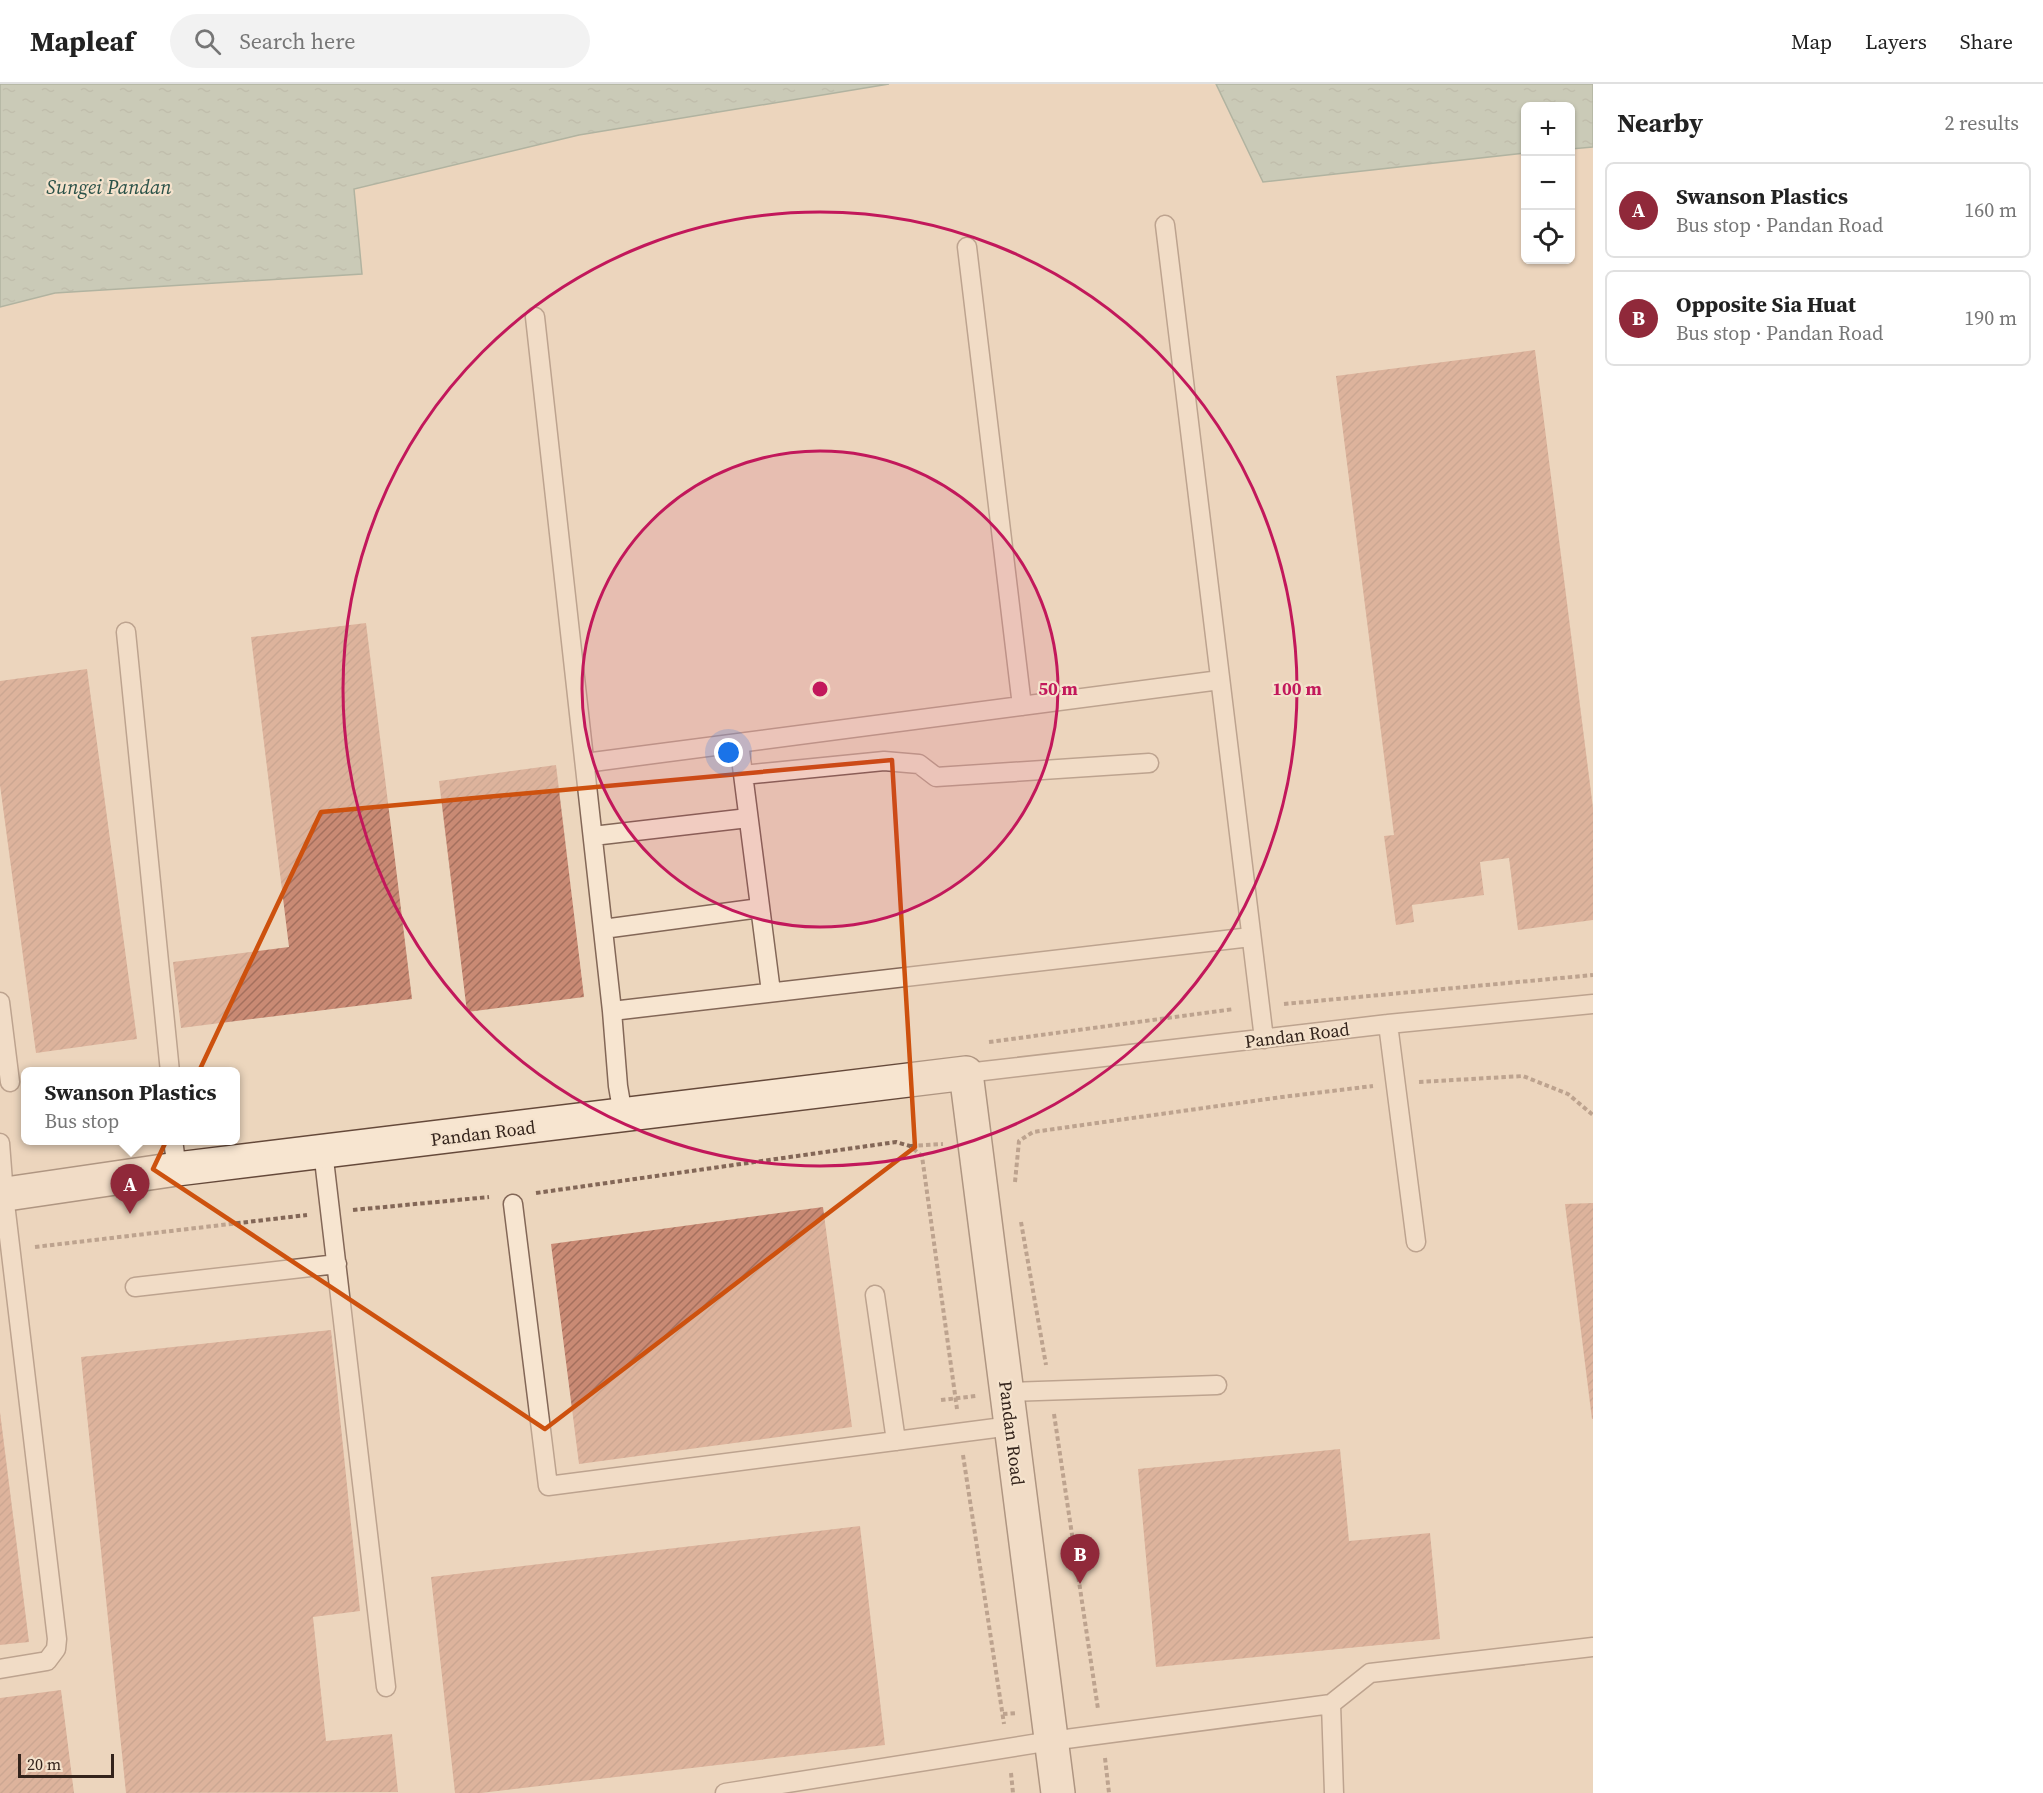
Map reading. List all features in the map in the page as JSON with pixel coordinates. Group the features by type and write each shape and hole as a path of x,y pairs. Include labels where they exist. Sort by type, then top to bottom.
{"street":[{"name":"Pandan Road","path":"2,1195 175,1155 323,1151 966,1074 1058,1793"}],"lane":[{"path":"1165,225 1264,1039"},
{"path":"967,247 1022,706"},
{"path":"536,317 612,1011 618,1086 623,1115"},
{"path":"126,632 170,1067"},
{"path":"585,763 1220,680"},
{"path":"739,743 771,992"},
{"path":"743,775 884,761 919,764 936,777 1149,763"},
{"path":"593,836 748,818"},
{"path":"603,929 760,908"},
{"path":"612,1011 1251,937"},
{"path":"0,1002 10,1082"},
{"name":"Pandan Road","path":"966,1074 1388,1024 1593,1004"},
{"path":"1388,1024 1416,1242"},
{"path":"0,1143 2,1195 57,1639 56,1649 46,1661 0,1669"},
{"path":"323,1151 386,1687"},
{"path":"521,1199 548,1486 1011,1426"},
{"path":"135,1287 337,1264"},
{"path":"875,1295 896,1441"},
{"path":"1007,1392 1217,1385"},
{"path":"725,1793 1052,1741 1331,1704 1370,1673 1593,1647"},
{"path":"1331,1704 1334,1793"}],"path":[{"path":"1015,1187 1019,1141 1033,1132 1282,1097 1395,1083 1523,1076 1568,1094 1593,1115"},
{"path":"521,1199 563,1190 896,1142 910,1146 922,1156 959,1433 1013,1793"},
{"path":"10,1250 331,1212 493,1197"},
{"path":"1021,1221 1046,1369"},
{"path":"1052,1403 1109,1793"}],"highlighted area":[{"path":"892,760 915,1147 545,1429 153,1169 321,812"}],"water":[{"name":"Sungei Pandan","path":"0,84 889,84 579,135 354,189 362,274 55,293 0,307"},
{"path":"1216,84 1593,84 1593,147 1575,149 1575,102 1521,102 1521,153 1263,182"}],"building":[{"path":"1535,350 1593,808 1593,920 1518,930 1509,858 1480,862 1484,895 1412,905 1414,922 1396,925 1384,836 1394,835 1336,376"},
{"path":"366,623 412,999 181,1028 173,962 289,947 251,637"},
{"path":"87,669 137,1039 36,1053 0,785 0,681"},
{"path":"556,765 584,997 467,1012 439,781"},
{"path":"1593,1203 1593,1419 1592,1419 1565,1204"},
{"path":"823,1207 852,1427 579,1464 551,1244"},
{"path":"331,1330 360,1611 313,1617 326,1741 392,1734 398,1792 126,1793 81,1357"},
{"path":"0,1412 29,1642 0,1645"},
{"path":"1340,1449 1349,1541 1430,1533 1440,1639 1156,1667 1138,1469"},
{"path":"860,1526 885,1745 481,1793 455,1793 431,1577"},
{"path":"61,1690 74,1793 0,1793 0,1698"}],"place":[{"name":"Swanson Plastics","path":"130,1214"},
{"name":"Opposite Sia Huat","path":"1080,1584"}]}
